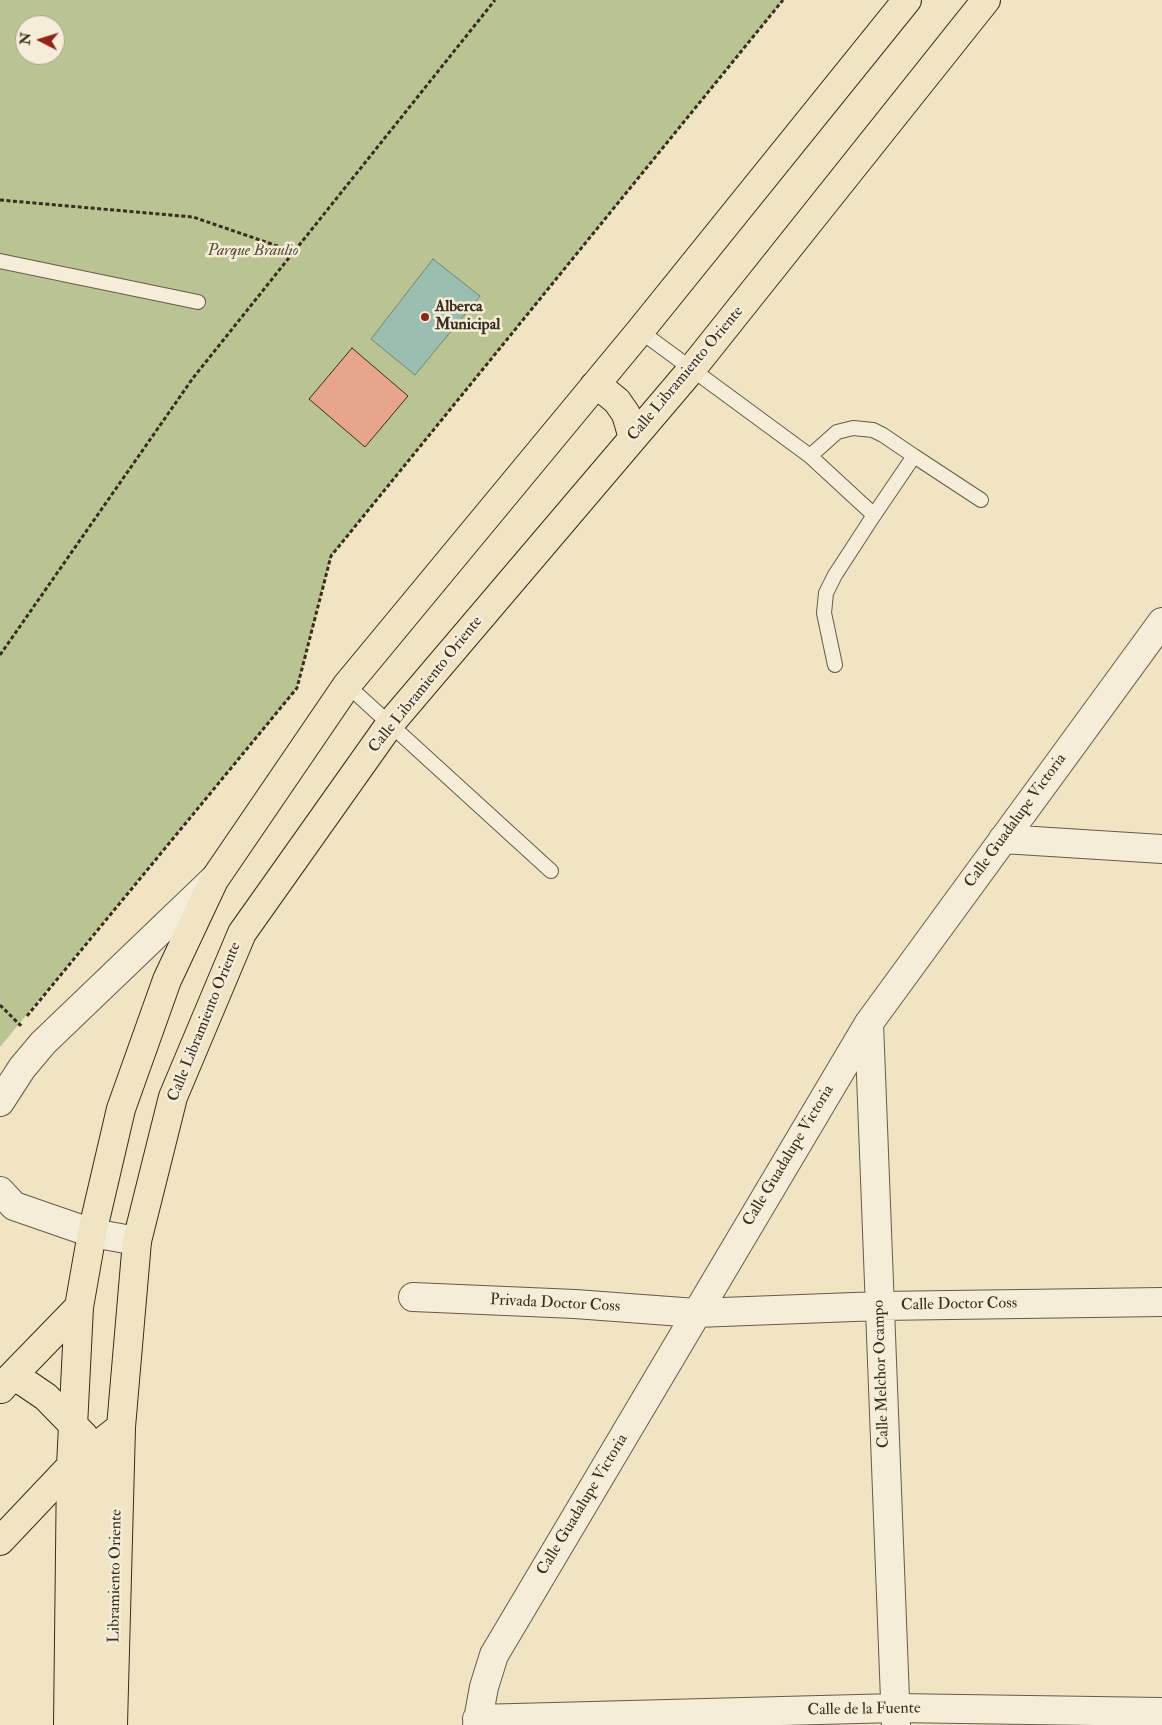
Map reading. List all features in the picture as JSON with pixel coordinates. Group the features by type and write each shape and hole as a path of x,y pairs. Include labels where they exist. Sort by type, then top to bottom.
{"main road":[{"path":"68,1725 81,1458 74,1425 79,1307 92,1233 121,1109 167,980 214,880 348,685 640,331 907,0"},
{"name":"Calle Libramiento Oriente","path":"120,1427 137,1241 172,1097 242,933 390,724 691,370 986,0"},
{"path":"594,386 606,392 617,401 626,414 633,438"},
{"path":"5,1384 79,1307"},
{"path":"5,1384 24,1382 46,1397 74,1425"},
{"path":"0,1541 81,1458 120,1427"},
{"name":"Libramiento Oriente","path":"113,1725 120,1427"},
{"path":"81,1458 94,1459 95,1725"}],"street":[{"name":"Calle Guadalupe Victoria","path":"477,1722 484,1687 494,1655 869,1023 1162,622"},
{"path":"1003,839 1162,849"},
{"path":"0,1102 22,1068 43,1043 214,880"},
{"name":"Calle Melchor Ocampo","path":"869,1023 896,1717"},
{"path":"0,1191 14,1206 92,1233 137,1241"},
{"name":"Privada Doctor Coss","path":"413,1297 575,1304 696,1313"},
{"name":"Calle Doctor Coss","path":"696,1313 880,1306 1162,1302"},
{"name":"Calle de la Fuente","path":"477,1722 1162,1712"}],"lane":[{"path":"0,260 198,302"},
{"path":"640,331 810,456 874,515"},
{"path":"810,456 837,432 853,428 873,430 981,500"},
{"path":"835,665 824,613 826,593 835,574 914,456"},
{"path":"348,685 551,871"}],"path":[{"path":"0,655 193,378 495,0"},
{"path":"0,1005 20,1025 297,688 331,556 783,0"},
{"path":"0,200 193,217 295,252"}],"green space":[{"name":"Parque Braulio","path":"0,0 783,0 331,556 297,688 0,1047"}],"shaded area":[{"name":"Alberca Municipal","path":"433,259 480,296 415,375 371,339"}],"building":[{"path":"352,348 408,396 365,447 309,399"}],"place":[{"name":"Alberca Municipal","path":"425,317"}]}
